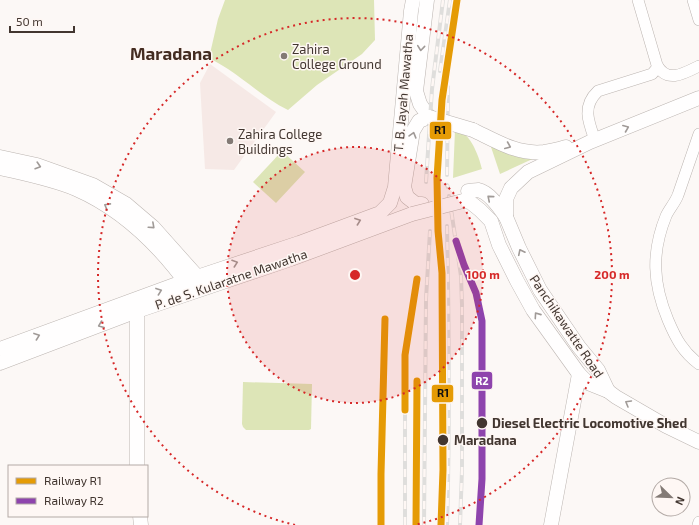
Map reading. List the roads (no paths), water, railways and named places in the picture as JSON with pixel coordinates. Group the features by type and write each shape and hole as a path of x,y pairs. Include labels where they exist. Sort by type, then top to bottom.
{"main road":[{"name":"T. B. Jayah Mawatha","path":"427,0 416,91 420,104 429,117"},
{"name":"T. B. Jayah Mawatha","path":"399,187 412,6"},
{"path":"417,209 416,204 407,198 399,187 413,131 419,122 429,117 473,130 523,152 544,152 592,141 698,102"},
{"name":"Panchikawatte Road","path":"506,217 506,199 511,188 528,172 592,141"},
{"path":"0,157 37,165 93,185 119,200 153,227 198,276 207,288"},
{"path":"0,168 35,176 76,189 116,211 140,230 168,259 189,287"},
{"name":"P. de S. Kularatne Mawatha","path":"0,363 137,311 189,287 198,276 299,243 380,213 390,203 399,187"},
{"name":"Panchikawatte Road","path":"608,391 598,370 579,347 540,290 519,248 506,217 498,204 486,194 478,190 466,196 470,202 491,221 499,245 523,293 584,378 666,426 699,442"},
{"name":"P. de S. Kularatne Mawatha","path":"0,350 189,287 207,288 319,249 417,209 466,196"},
{"path":"137,311 137,465"},
{"path":"551,525 584,378"},
{"path":"560,525 581,411 584,378"}],"street":[{"path":"638,0 655,70"},
{"path":"693,0 699,20"},
{"path":"592,141 588,106 591,97 598,91 655,70 670,76 677,76 699,66"},
{"path":"699,134 678,195 672,208 667,214 662,227 656,248 655,262 657,286 669,322 688,356 699,364"}],"railway":[{"path":"426,182 432,89 443,0"},
{"path":"440,71 450,0"},
{"path":"452,34 457,0"},
{"path":"449,49 449,69"},
{"path":"437,178 442,100 447,63"},
{"path":"447,175 448,87"},
{"path":"449,196 461,276 462,305 462,470 460,525"},
{"path":"447,226 449,375 447,525"},
{"path":"424,525 426,299 430,231"},
{"path":"438,231 442,273 443,473"},
{"path":"462,260 476,293 482,321 482,479 479,525"},
{"path":"405,525 405,355 417,279"},
{"path":"381,525 385,319"}],"rail line":[{"name":"R1","path":"441,525 443,470 442,273 438,231 437,178 442,100 457,0"},
{"name":"R2","path":"456,241 476,293 482,321 482,479 479,525"},
{"name":"R1","path":"405,410 405,355 417,279"},
{"name":"R1","path":"381,525 385,319"},
{"name":"R1","path":"416,525 417,381"}],"place":[{"name":"Zahira College Ground","path":"284,56"},
{"name":"Zahira College Buildings","path":"230,141"},
{"name":"Diesel Electric Locomotive Shed","path":"482,423"},
{"name":"Maradana","path":"443,440"}],"district":[{"name":"Maradana","path":"171,53"}]}
